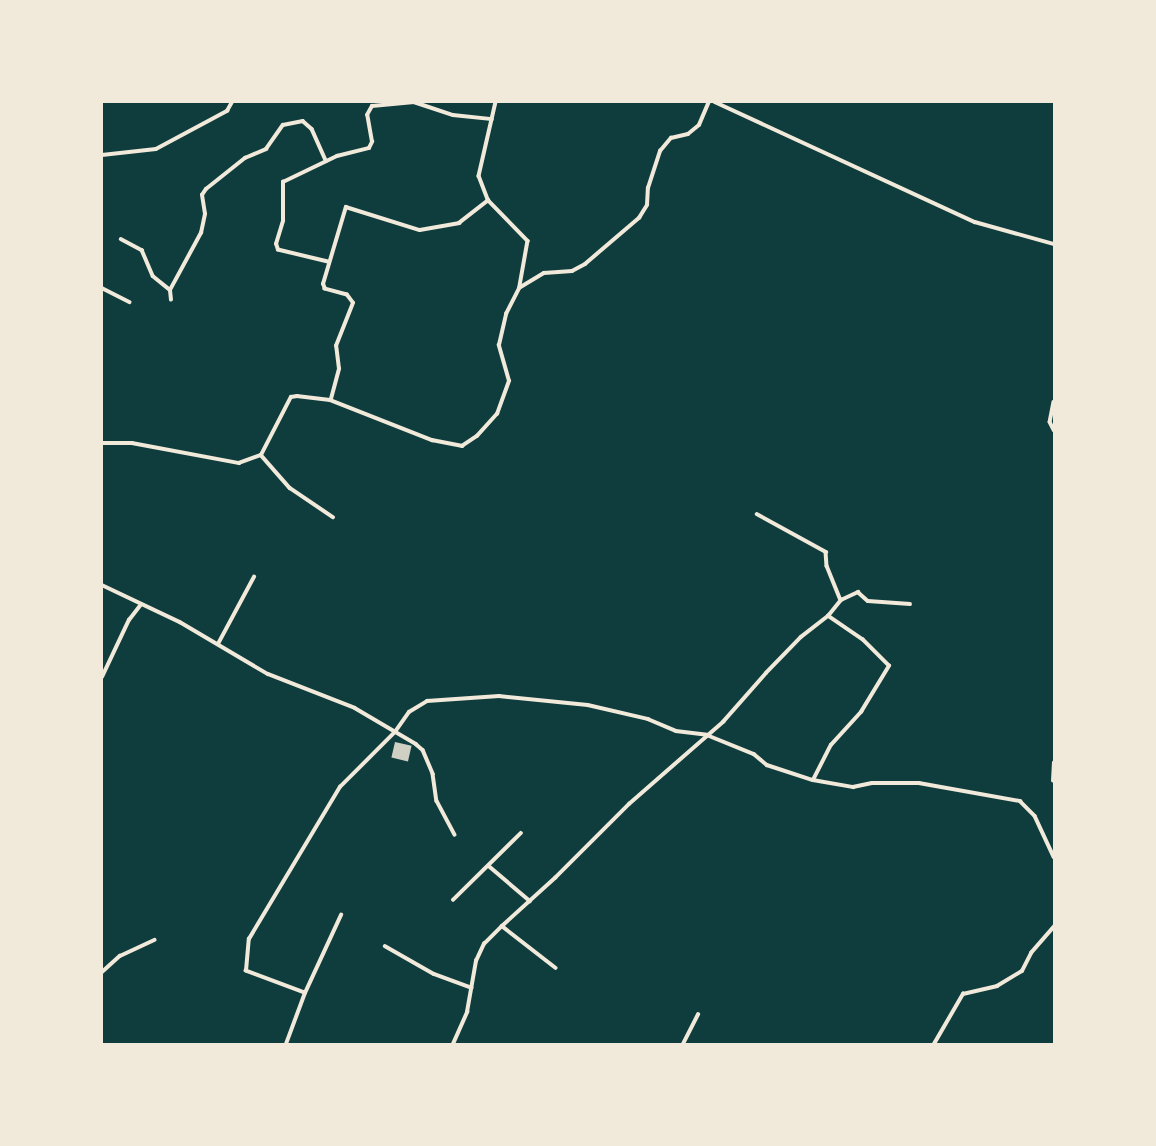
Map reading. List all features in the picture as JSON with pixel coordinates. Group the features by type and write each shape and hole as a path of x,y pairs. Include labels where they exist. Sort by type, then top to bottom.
{"street":[{"path":"102,155 156,149 227,111 232,102"},
{"path":"328,262 278,250 276,244 283,221 283,182 326,161 369,148 372,142 367,115 372,106 414,102 453,115 492,119"},
{"path":"102,443 132,443 239,463 261,455 291,397 330,400 432,440 462,446 477,436 498,414 509,381 499,345 506,314 519,288 528,241 488,200 480,176 496,102"},
{"path":"519,288 544,273 572,271 639,218 647,205 648,188 660,151 671,138 688,134 699,125 709,102"},
{"path":"715,102 975,222 1055,244"},
{"path":"171,300 170,289 201,233 205,214 202,195 206,189 245,158 266,149 283,125 303,121 312,129 326,161"},
{"path":"330,400 339,369 336,346 353,303 347,295 325,289 328,262 346,207 420,230 459,223 488,200"},
{"path":"121,239 142,250 153,276 170,289"},
{"path":"102,288 130,302"},
{"path":"1055,402 1050,422 1055,430"},
{"path":"261,455 290,488 333,517"},
{"path":"757,513 826,552 827,566 841,600"},
{"path":"218,644 254,577"},
{"path":"102,585 140,606 159,611 268,674 347,704 423,750 433,774 437,802 455,835"},
{"path":"453,1045 467,1012 476,961 484,944 629,804 707,735 800,637 828,616 841,600 858,592 868,601 911,604"},
{"path":"102,677 129,620 140,606"},
{"path":"813,780 831,746 861,712 889,666 863,640 828,616"},
{"path":"304,993 246,971 248,939 340,787 395,732 409,712 427,701 499,696 589,705 648,719 676,731 707,735 754,754 767,765 813,780 853,787 872,783 919,783 1020,801 1035,816 1055,857"},
{"path":"1053,781 1055,763"},
{"path":"453,900 521,833"},
{"path":"488,865 530,901"},
{"path":"286,1044 304,993 341,915"},
{"path":"502,926 556,968"},
{"path":"934,1045 963,994 997,986 1021,971 1031,954 1055,928"},
{"path":"102,972 120,956 154,940"},
{"path":"385,946 434,974 472,988"},
{"path":"683,1045 698,1014"}],"building":[{"path":"395,742 412,746 408,761 391,758"}]}
